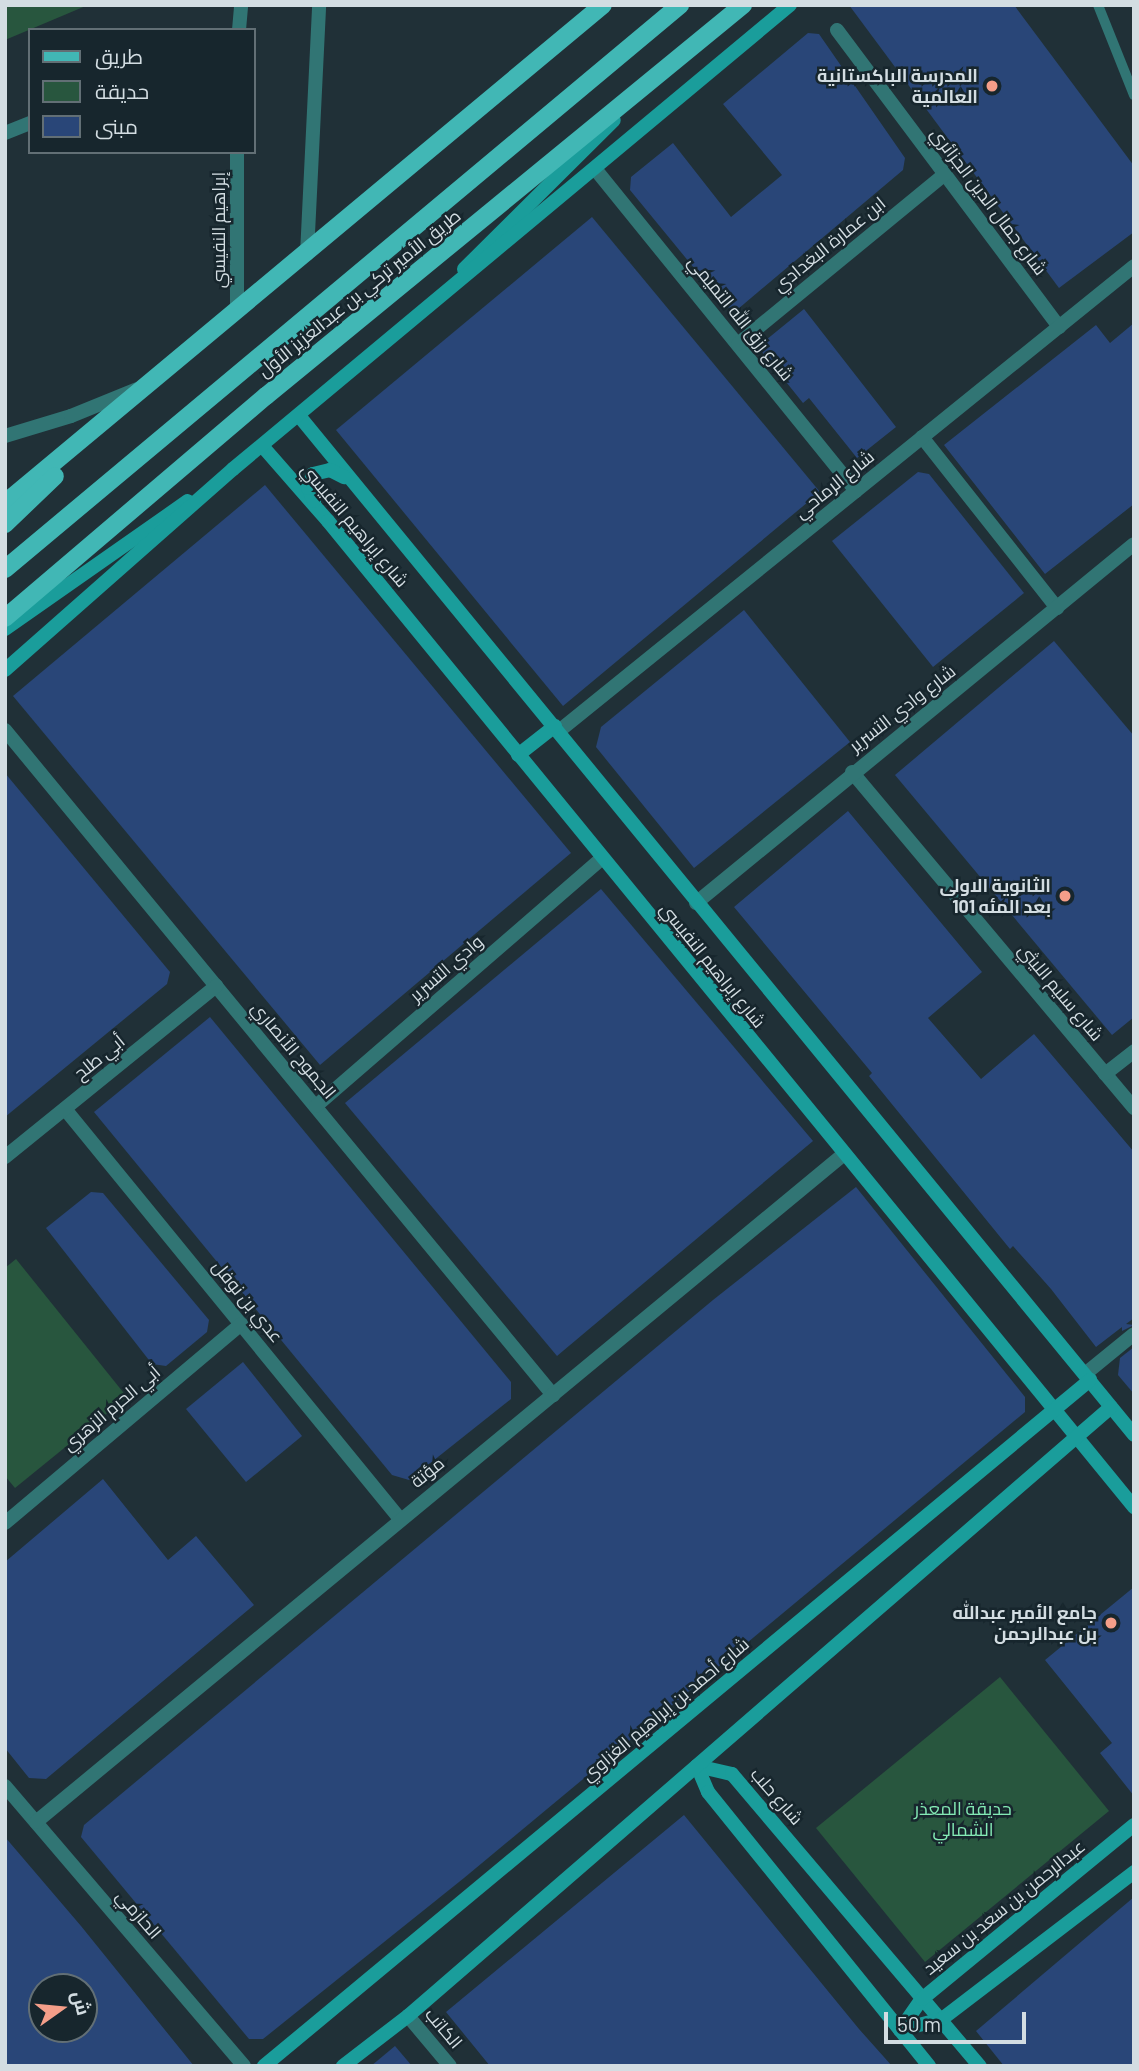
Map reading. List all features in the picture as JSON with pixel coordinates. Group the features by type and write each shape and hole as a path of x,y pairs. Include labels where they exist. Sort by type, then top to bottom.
{"main road":[{"path":"5,503 603,5"},
{"name":"طريق الأمير تركي بن عبدالعزيز الأول","path":"5,569 680,5"},
{"name":"طريق الأمير تركي بن عبدالعزيز الأول","path":"5,618 266,396 743,5"},
{"path":"5,524 151,384"}],"street":[{"path":"239,28 241,5"},
{"path":"307,254 319,5"},
{"path":"5,629 264,447 790,5"},
{"name":"شارع جمال الدين الجزائري","path":"837,30 1059,327"},
{"path":"396,336 659,75"},
{"path":"5,133 28,124"},
{"name":"إبراهيم النفيسي","path":"237,154 237,309"},
{"name":"شارع رزق الله التميمي","path":"596,170 856,491"},
{"name":"ابن عمارة البغدادي","path":"738,344 945,174"},
{"name":"شارع الرماحي","path":"557,729 1134,266"},
{"path":"5,436 71,416 151,384"},
{"name":"شارع إبراهيم النفيسي","path":"300,417 1134,1435"},
{"path":"922,437 1057,608"},
{"name":"شارع إبراهيم النفيسي","path":"264,447 328,521 601,859 1134,1507"},
{"path":"5,670 233,469"},
{"path":"328,521 308,488 313,474 330,470 353,485"},
{"name":"شارع وادي التسرير","path":"696,903 852,772 1134,544"},
{"path":"518,755 557,729"},
{"name":"الجموح الأنصاري","path":"5,730 553,1395"},
{"name":"شارع سليم الليثي","path":"852,772 1134,1108"},
{"name":"وادي التسرير","path":"316,1106 601,859"},
{"name":"أبي طلح","path":"8,1150 65,1109 216,986"},
{"path":"1105,1074 1134,1051"},
{"name":"عدي بن نوفل","path":"65,1109 400,1519"},
{"name":"مؤتة","path":"36,1822 844,1154"},
{"name":"أبي الحرم الزهري","path":"8,1515 242,1324"},
{"path":"1088,1377 1134,1334"},
{"name":"شارع أحمد بن إبراهيم الغزاوي","path":"264,2066 1055,1412 1088,1377"},
{"path":"343,2066 408,2016 1111,1407"},
{"path":"697,1766 708,1792 929,2066"},
{"name":"شارع حلب","path":"697,1766 732,1774 980,2066"},
{"name":"الحازمي","path":"5,1786 244,2066"},
{"name":"عبدالرحمن بن سعد بن سعيد","path":"900,2030 922,1998 1134,1825"},
{"path":"900,2030 942,2019 1134,1872"},
{"name":"الكاتب","path":"408,2016 450,2066"}],"lane":[{"path":"1098,5 1134,94"}],"green space":[{"path":"5,5 88,5 28,28 5,40"},
{"path":"16,1259 127,1397 15,1488 5,1476 5,1268"},
{"name":"حديقة المعذر الشمالي","path":"1000,1677 1109,1811 925,1962 816,1828"}],"building":[{"name":"المدرسة الباكستانية العالمية","path":"849,5 1014,5 1134,166 1134,232 1059,288"},
{"path":"808,33 819,34 905,158 903,170 738,309 726,307 630,190 631,177 673,143 731,217 782,175 723,104"},
{"path":"592,217 820,492 563,706 336,430"},
{"path":"804,309 896,427 857,458 809,398 803,403 762,352 766,340"},
{"path":"1134,323 1134,504 1045,574 944,445 1096,325 1110,343"},
{"path":"918,472 929,474 1024,593 933,667 832,541"},
{"path":"265,485 571,853 320,1065 13,696"},
{"path":"744,610 850,742 694,868 596,747 601,727"},
{"name":"الثانوية الاولى بعد المئه 101","path":"1054,641 1134,736 1134,1017 1112,1035 895,775"},
{"path":"5,773 170,972 167,984 5,1117"},
{"path":"848,811 982,972 928,1018 981,1079 1034,1034 1134,1152 1134,1318 1126,1324 1134,1325 1122,1331 1122,1327 1096,1347 1051,1289 1013,1246 1010,1249 869,1076 872,1073 734,907"},
{"path":"601,889 813,1141 557,1356 345,1103"},
{"path":"210,1017 511,1382 511,1399 409,1480 392,1475 94,1112"},
{"path":"856,1187 1025,1397 1025,1412 464,1878 263,2039 249,2039 81,1837 84,1825 713,1300"},
{"path":"91,1192 103,1193 209,1320 207,1332 166,1366 152,1364 46,1228"},
{"path":"1134,1347 1134,1394 1118,1375 1120,1358"},
{"path":"243,1362 302,1436 246,1482 186,1409"},
{"path":"103,1479 168,1560 196,1536 254,1605 46,1779 29,1778 5,1748 5,1562"},
{"name":"جامع الأمير عبدالله بن عبدالرحمن","path":"1134,1587 1134,1796 1100,1753 1112,1743 1045,1660"},
{"path":"684,1815 892,2066 490,2066 446,2012"},
{"path":"5,1837 81,1926 194,2066 5,2066"},
{"path":"1134,1897 1134,2066 1004,2066 976,2031"},
{"path":"395,2046 412,2066 371,2066"}],"place":[{"name":"المدرسة الباكستانية العالمية","path":"992,86"},
{"name":"الثانوية الاولى بعد المئه 101","path":"1065,896"},
{"name":"جامع الأمير عبدالله بن عبدالرحمن","path":"1111,1623"}]}
